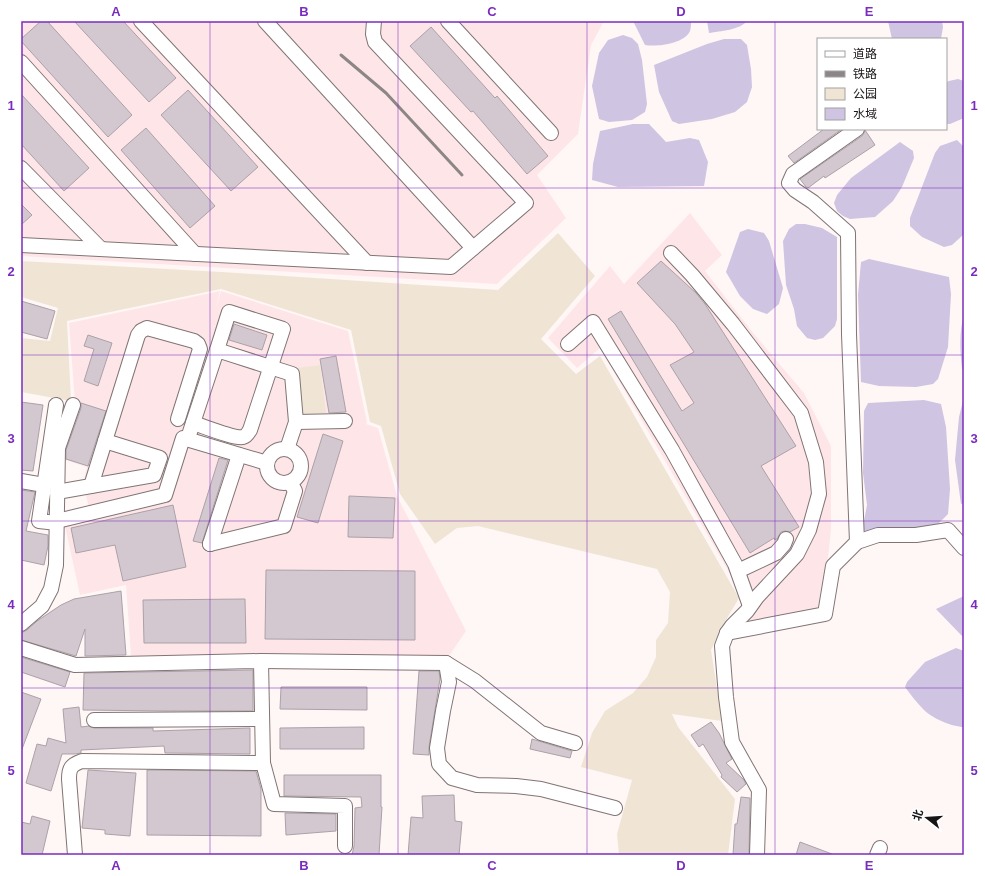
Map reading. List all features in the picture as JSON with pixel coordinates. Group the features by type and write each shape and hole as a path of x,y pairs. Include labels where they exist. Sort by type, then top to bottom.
{"street":[{"path":"141,21 367,263"},
{"path":"265,21 473,248"},
{"path":"21,245 450,267 526,203 375,42 373,34 374,21"},
{"path":"448,21 551,133"},
{"path":"21,62 195,254"},
{"path":"856,130 793,174 789,183 795,190 813,202 848,233 849,334 857,542"},
{"path":"21,168 101,249"},
{"path":"671,253 692,275 733,324 802,413 816,462 819,494 809,530 797,554 729,630 722,646 726,697 732,742 759,790 757,855"},
{"path":"188,439 193,423 217,350 229,312 283,329 248,434 245,436 236,437 193,423"},
{"path":"568,344 593,322 672,450 738,570 750,606"},
{"path":"91,486 138,335 141,331 147,328 194,341 198,344 200,349 178,419"},
{"path":"217,350 292,374 296,422 287,449"},
{"path":"21,624 42,606 51,589 56,565 58,448 73,404"},
{"path":"56,405 39,521 57,522 165,495 183,438 267,463"},
{"path":"296,422 345,421"},
{"path":"57,492 154,475 160,458 105,441"},
{"path":"287,449 298,456 301,469 297,477 290,482 281,483 273,479 268,472 267,463 270,455 278,450 287,449"},
{"path":"239,454 210,544 284,526 296,491 290,482"},
{"path":"21,481 44,485"},
{"path":"729,630 825,614 833,566 857,542 878,535 916,535 948,530 964,548"},
{"path":"738,570 776,553 784,544 786,539"},
{"path":"21,648 75,665 261,661 446,663 475,681 541,733 575,744"},
{"path":"261,661 263,763 274,804 345,806 345,846"},
{"path":"446,663 449,682 437,748 440,764 452,778 477,785 516,786 541,789 615,808"},
{"path":"94,720 262,719"},
{"path":"75,855 69,772 71,767 76,763 82,761 263,763"}],"shaded area":[{"path":"21,21 604,21 591,45 578,134 537,175 566,218 497,284 21,256"},
{"path":"690,213 722,255 705,271 754,334 804,393 831,446 831,530 822,613 733,632 744,598 600,348 577,368 548,338 610,266 624,284"},
{"path":"220,291 216,308 221,291 348,331 367,422 366,424 378,428 397,496 466,631 449,656 131,656 126,585 80,595 65,526 89,508 83,483 87,467 59,458 75,403 69,323"}],"green space":[{"path":"558,233 595,276 541,339 576,374 600,356 739,598 723,625 711,650 722,721 672,714 678,727 735,799 728,855 619,855 617,834 632,780 581,767 592,733 605,711 633,693 647,677 656,657 656,640 668,623 670,592 657,569 478,526 457,528 435,544 400,494 381,426 370,422 351,330 221,289 67,321 71,401 21,392 21,338 50,341 58,308 21,297 21,261 222,272 498,290"},
{"path":"320,365 326,413 303,416 297,368"}],"water":[{"path":"633,21 691,21 691,27 687,35 676,42 663,45 645,45"},
{"path":"707,21 747,21 735,28 709,33"},
{"path":"888,21 942,21 943,27 941,38 892,38"},
{"path":"623,35 632,38 638,44 642,60 647,104 645,112 632,120 609,122 599,119 592,86 599,53 608,40"},
{"path":"724,39 741,39 747,45 752,87 747,102 735,112 712,119 679,124 672,121 659,92 654,65 707,44"},
{"path":"958,79 964,81 964,118 950,124 947,124 947,82"},
{"path":"633,124 649,124 666,142 690,138 699,140 708,162 704,186 618,187 592,180 593,164 600,131"},
{"path":"957,140 964,147 964,229 963,235 952,245 944,247 922,237 910,226 910,218 935,153 940,146"},
{"path":"900,142 913,151 914,158 902,187 893,201 875,217 850,219 837,211 834,203 837,195 851,178"},
{"path":"796,224 805,224 822,228 837,237 837,319 835,326 823,338 815,340 807,338 797,326 794,309 786,285 783,241 789,229"},
{"path":"748,229 764,233 769,241 783,288 779,304 767,314 753,309 740,296 726,272 740,232"},
{"path":"869,259 949,277 951,294 948,347 938,379 933,384 916,387 879,386 861,382 858,295 861,262"},
{"path":"964,314 964,371 962,369 960,342"},
{"path":"924,400 941,404 946,427 950,489 948,514 937,525 921,529 862,531 867,505 863,473 864,411 868,403"},
{"path":"963,401 964,503 961,504 955,460 959,417"},
{"path":"964,596 964,638 936,609"},
{"path":"956,648 964,651 964,727 942,722 932,716 921,707 905,687 907,682 925,662"}],"building":[{"path":"41,21 47,21 132,115 108,137 21,41 21,39"},
{"path":"74,21 123,21 176,78 149,102"},
{"path":"431,27 495,98 497,96 548,156 527,174 473,111 471,112 410,46"},
{"path":"188,90 258,167 231,191 161,115"},
{"path":"21,94 89,168 64,191 21,144"},
{"path":"146,128 215,206 190,228 121,150"},
{"path":"823,130 841,130 794,163 788,156"},
{"path":"865,130 875,145 825,178 824,176 808,188 806,187 800,179 862,136"},
{"path":"21,204 32,215 21,225"},
{"path":"661,261 696,293 705,304 796,446 761,466 799,527 790,532 781,532 777,539 775,540 774,538 750,553 608,319 621,311 682,411 694,403 670,365 694,352 675,324 637,283"},
{"path":"21,301 55,311 47,339 21,332"},
{"path":"234,324 267,335 262,350 229,340"},
{"path":"88,335 112,343 98,386 84,381 94,349 84,346"},
{"path":"336,356 346,412 329,413 320,359"},
{"path":"21,402 43,405 33,471 21,470"},
{"path":"81,403 106,411 88,466 66,459 66,450 81,408"},
{"path":"323,434 343,441 318,523 297,517"},
{"path":"219,458 228,460 202,543 193,541"},
{"path":"21,490 35,492 26,531 48,535 48,546 44,565 21,560"},
{"path":"349,496 395,498 393,538 348,537"},
{"path":"173,505 186,567 123,581 115,545 76,553 71,528"},
{"path":"266,570 415,571 415,640 265,639"},
{"path":"121,591 126,655 85,656 85,629 76,656 21,640 21,633 61,605 74,599"},
{"path":"245,599 246,643 144,643 143,600"},
{"path":"21,657 70,672 65,687 21,672"},
{"path":"253,670 253,711 83,710 84,673"},
{"path":"419,671 439,671 440,679 429,755 413,754"},
{"path":"281,687 367,687 367,710 280,709"},
{"path":"21,692 41,699 22,749 21,749"},
{"path":"79,707 81,727 153,728 153,731 250,728 250,754 165,753 164,746 81,750 81,753 62,754 51,791 26,783 37,744 46,746 48,738 66,743 63,709"},
{"path":"711,722 719,733 732,759 726,763 744,780 746,784 737,792 721,777 722,775 703,744 699,747 691,735"},
{"path":"364,727 364,749 280,749 280,728"},
{"path":"532,739 572,751 570,758 530,749"},
{"path":"88,770 136,773 130,836 105,834 105,830 82,828"},
{"path":"147,770 256,771 261,789 261,836 147,835"},
{"path":"284,775 381,775 382,807 379,855 352,855 354,846 355,808 362,807 361,797 284,796"},
{"path":"454,795 455,821 462,822 459,855 408,855 411,817 423,818 422,796"},
{"path":"741,797 750,798 749,855 733,855 735,824 737,824"},
{"path":"285,813 336,814 336,831 286,835"},
{"path":"32,816 50,821 42,855 21,854 21,822 30,824"},
{"path":"800,842 832,854 832,855 796,855"}],"railway":[{"path":"341,55 386,93 462,175"}]}
